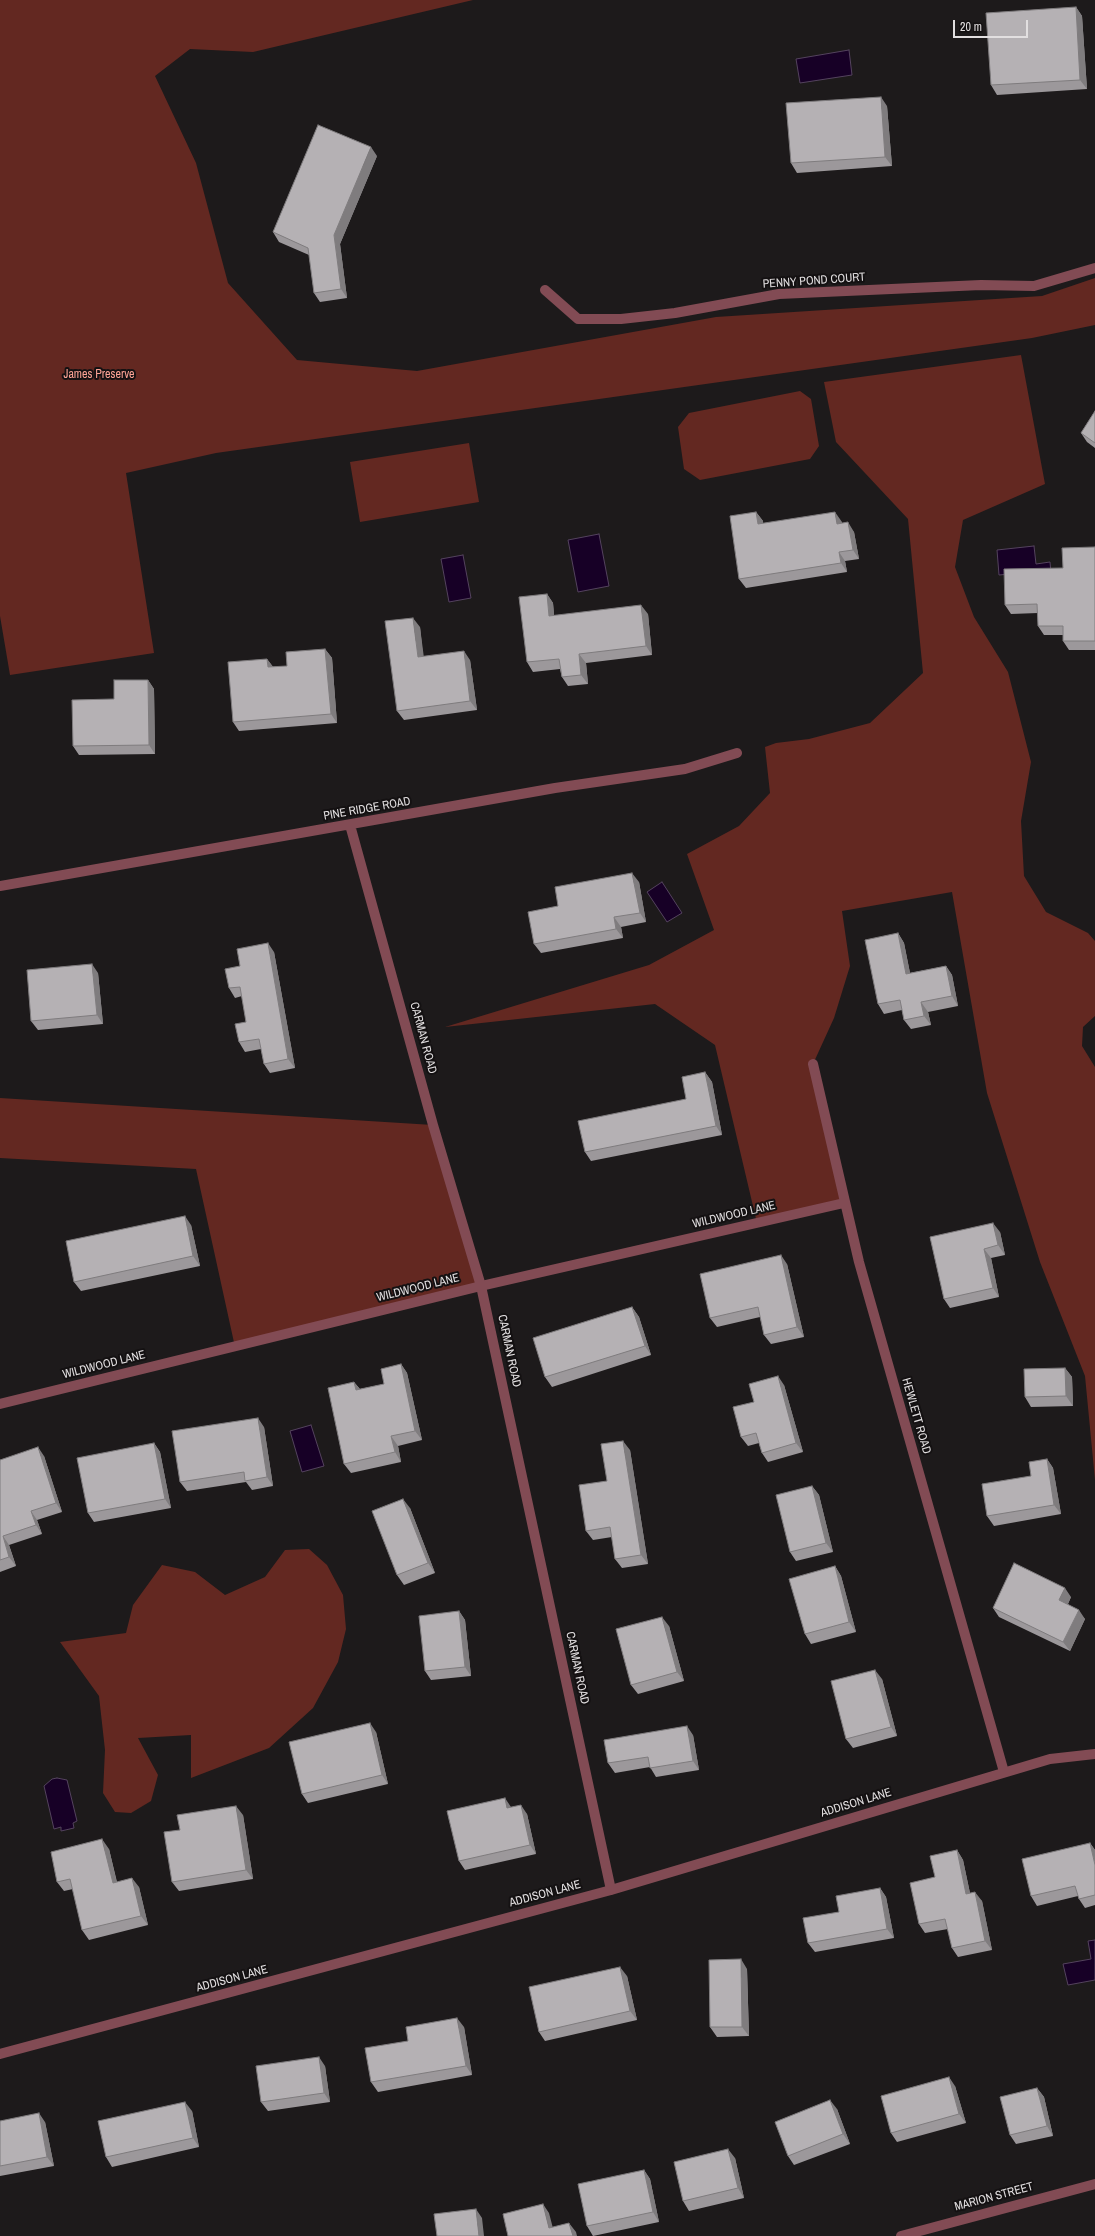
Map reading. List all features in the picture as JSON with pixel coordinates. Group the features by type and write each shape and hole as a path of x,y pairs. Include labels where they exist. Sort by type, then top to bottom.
{"street":[{"name":"PENNY POND COURT","path":"545,290 578,319 621,319 675,313 779,294 981,285 1034,286 1095,268"},
{"name":"PINE RIDGE ROAD","path":"0,886 555,788 684,768 737,752"},
{"name":"CARMAN ROAD","path":"350,825 431,1118 481,1286 611,1890"},
{"name":"HEWLETT ROAD","path":"813,1064 844,1203 859,1262 1004,1772"},
{"name":"WILDWOOD LANE","path":"0,1404 481,1286 844,1203"},
{"name":"ADDISON LANE","path":"0,2054 611,1890 1050,1759 1095,1754"},
{"name":"MARION STREET","path":"900,2236 1095,2184"}],"green space":[{"name":"James Preserve","path":"0,0 473,0 253,52 190,49 155,76 196,163 228,283 297,360 417,371 716,317 1042,296 1095,278 1095,325 1032,338 216,453 126,473 154,653 10,675 0,616"},
{"path":"1021,355 1045,484 963,520 955,567 974,617 1008,672 1031,762 1021,821 1024,876 1046,912 1088,933 1095,941 1095,1016 1083,1027 1082,1046 1095,1067 1095,1480 1085,1376 1040,1262 987,1093 952,892 842,911 850,966 834,1018 813,1064 844,1203 757,1223 715,1045 655,1004 445,1027 649,965 714,930 687,854 739,826 770,793 765,747 776,743 809,739 870,723 923,673 908,519 836,442 824,382"},
{"path":"800,391 811,399 819,446 810,459 700,480 684,469 678,427 689,413"},
{"path":"469,443 479,502 360,522 350,462"},
{"path":"0,1098 433,1125 481,1286 235,1347 196,1169 0,1158"},
{"path":"309,1549 327,1565 343,1595 346,1629 338,1662 313,1708 269,1748 191,1778 191,1735 138,1738 158,1775 151,1801 131,1813 115,1812 103,1793 105,1750 99,1696 60,1642 126,1633 133,1605 162,1565 195,1572 225,1595 265,1577 285,1550"}],"shaded area":[{"path":"849,50 852,75 800,83 796,59"},
{"path":"599,534 609,586 578,592 568,540"},
{"path":"1034,546 1036,564 1050,562 1051,573 1033,572 999,575 997,550"},
{"path":"463,555 471,598 449,602 441,559"},
{"path":"662,882 682,913 667,922 647,892"},
{"path":"311,1425 324,1466 302,1472 290,1431"},
{"path":"57,1778 67,1780 77,1821 73,1823 74,1828 61,1831 61,1827 54,1829 44,1786 52,1779"},
{"path":"1095,1940 1095,1980 1068,1985 1063,1964 1091,1959 1088,1941"}],"building":[{"path":"1076,7 1080,80 991,85 986,13"},
{"path":"881,97 885,157 791,163 786,103"},
{"path":"318,125 371,147 334,235 341,289 314,293 308,248 273,232"},
{"path":"1095,411 1095,443 1081,433"},
{"path":"756,512 758,524 835,512 837,524 848,522 853,550 839,552 841,563 739,579 730,516"},
{"path":"1095,547 1095,641 1063,641 1063,626 1038,626 1037,604 1005,605 1004,569 1063,568 1062,548"},
{"path":"547,594 549,616 641,605 646,646 579,654 581,675 562,677 559,659 527,662 519,597"},
{"path":"413,618 418,657 464,651 470,701 397,711 385,621"},
{"path":"325,649 331,714 233,722 228,662 267,659 268,667 287,666 286,652"},
{"path":"114,680 148,680 149,745 73,746 72,700 114,699"},
{"path":"632,873 640,913 614,917 616,929 534,944 528,912 558,906 555,887"},
{"path":"898,933 906,974 946,966 952,996 921,1002 924,1016 904,1020 900,1000 878,1004 865,940"},
{"path":"268,943 288,1059 264,1064 259,1039 239,1042 235,1024 246,1022 240,987 229,988 225,969 240,966 237,949"},
{"path":"92,964 97,1015 31,1021 27,970"},
{"path":"705,1072 716,1126 585,1152 578,1121 686,1099 682,1077"},
{"path":"185,1216 193,1256 74,1282 66,1241"},
{"path":"993,1223 998,1245 984,1249 993,1288 944,1299 930,1237"},
{"path":"781,1255 797,1327 764,1335 758,1307 710,1318 700,1274"},
{"path":"632,1307 645,1346 545,1377 533,1338"},
{"path":"401,1364 415,1431 391,1436 395,1452 344,1464 328,1388 354,1382 356,1390 384,1384 381,1369"},
{"path":"1065,1368 1066,1396 1025,1397 1024,1369"},
{"path":"778,1376 796,1443 762,1453 756,1433 741,1437 733,1407 754,1402 749,1384"},
{"path":"258,1418 267,1477 245,1481 244,1472 180,1482 172,1431"},
{"path":"623,1441 641,1555 615,1559 610,1527 586,1531 579,1485 607,1481 601,1444"},
{"path":"154,1443 165,1499 88,1513 77,1458"},
{"path":"38,1447 56,1503 31,1511 36,1525 3,1536 9,1557 0,1560 0,1460"},
{"path":"1047,1459 1054,1505 987,1516 982,1484 1031,1476 1029,1462"},
{"path":"812,1486 826,1543 790,1552 776,1495"},
{"path":"403,1499 428,1563 397,1575 372,1511"},
{"path":"1014,1563 1065,1588 1059,1600 1079,1610 1063,1642 993,1608"},
{"path":"835,1566 849,1622 805,1634 789,1579"},
{"path":"459,1611 465,1667 425,1671 419,1616"},
{"path":"662,1617 677,1672 631,1685 616,1629"},
{"path":"875,1670 891,1727 846,1739 831,1681"},
{"path":"370,1723 382,1775 302,1794 289,1742"},
{"path":"687,1726 693,1761 650,1768 648,1757 608,1763 604,1740"},
{"path":"505,1798 507,1808 521,1805 530,1845 459,1861 447,1811"},
{"path":"236,1806 246,1870 172,1882 164,1832 180,1830 177,1815"},
{"path":"102,1839 113,1883 132,1878 141,1916 82,1930 70,1879 57,1882 51,1852"},
{"path":"1090,1843 1095,1865 1095,1895 1079,1899 1075,1886 1031,1896 1022,1859"},
{"path":"957,1850 966,1894 975,1892 985,1941 952,1948 945,1919 919,1924 910,1883 935,1877 930,1856"},
{"path":"880,1888 887,1929 808,1943 803,1918 839,1912 836,1896"},
{"path":"741,1959 742,2027 710,2027 709,1960"},
{"path":"620,1967 630,2011 539,2032 529,1987"},
{"path":"457,2018 466,2066 371,2082 365,2048 408,2041 406,2027"},
{"path":"319,2057 324,2093 261,2102 256,2066"},
{"path":"949,2077 959,2114 891,2133 881,2096"},
{"path":"1037,2088 1047,2126 1010,2135 1000,2097"},
{"path":"830,2100 843,2134 788,2156 775,2122"},
{"path":"185,2102 193,2138 106,2157 98,2121"},
{"path":"39,2113 47,2157 0,2166 0,2121"},
{"path":"728,2149 738,2188 683,2201 674,2162"},
{"path":"644,2170 653,2212 587,2226 578,2184"},
{"path":"543,2204 549,2228 569,2223 573,2236 508,2236 503,2214"},
{"path":"476,2209 479,2236 437,2236 434,2214"}]}
